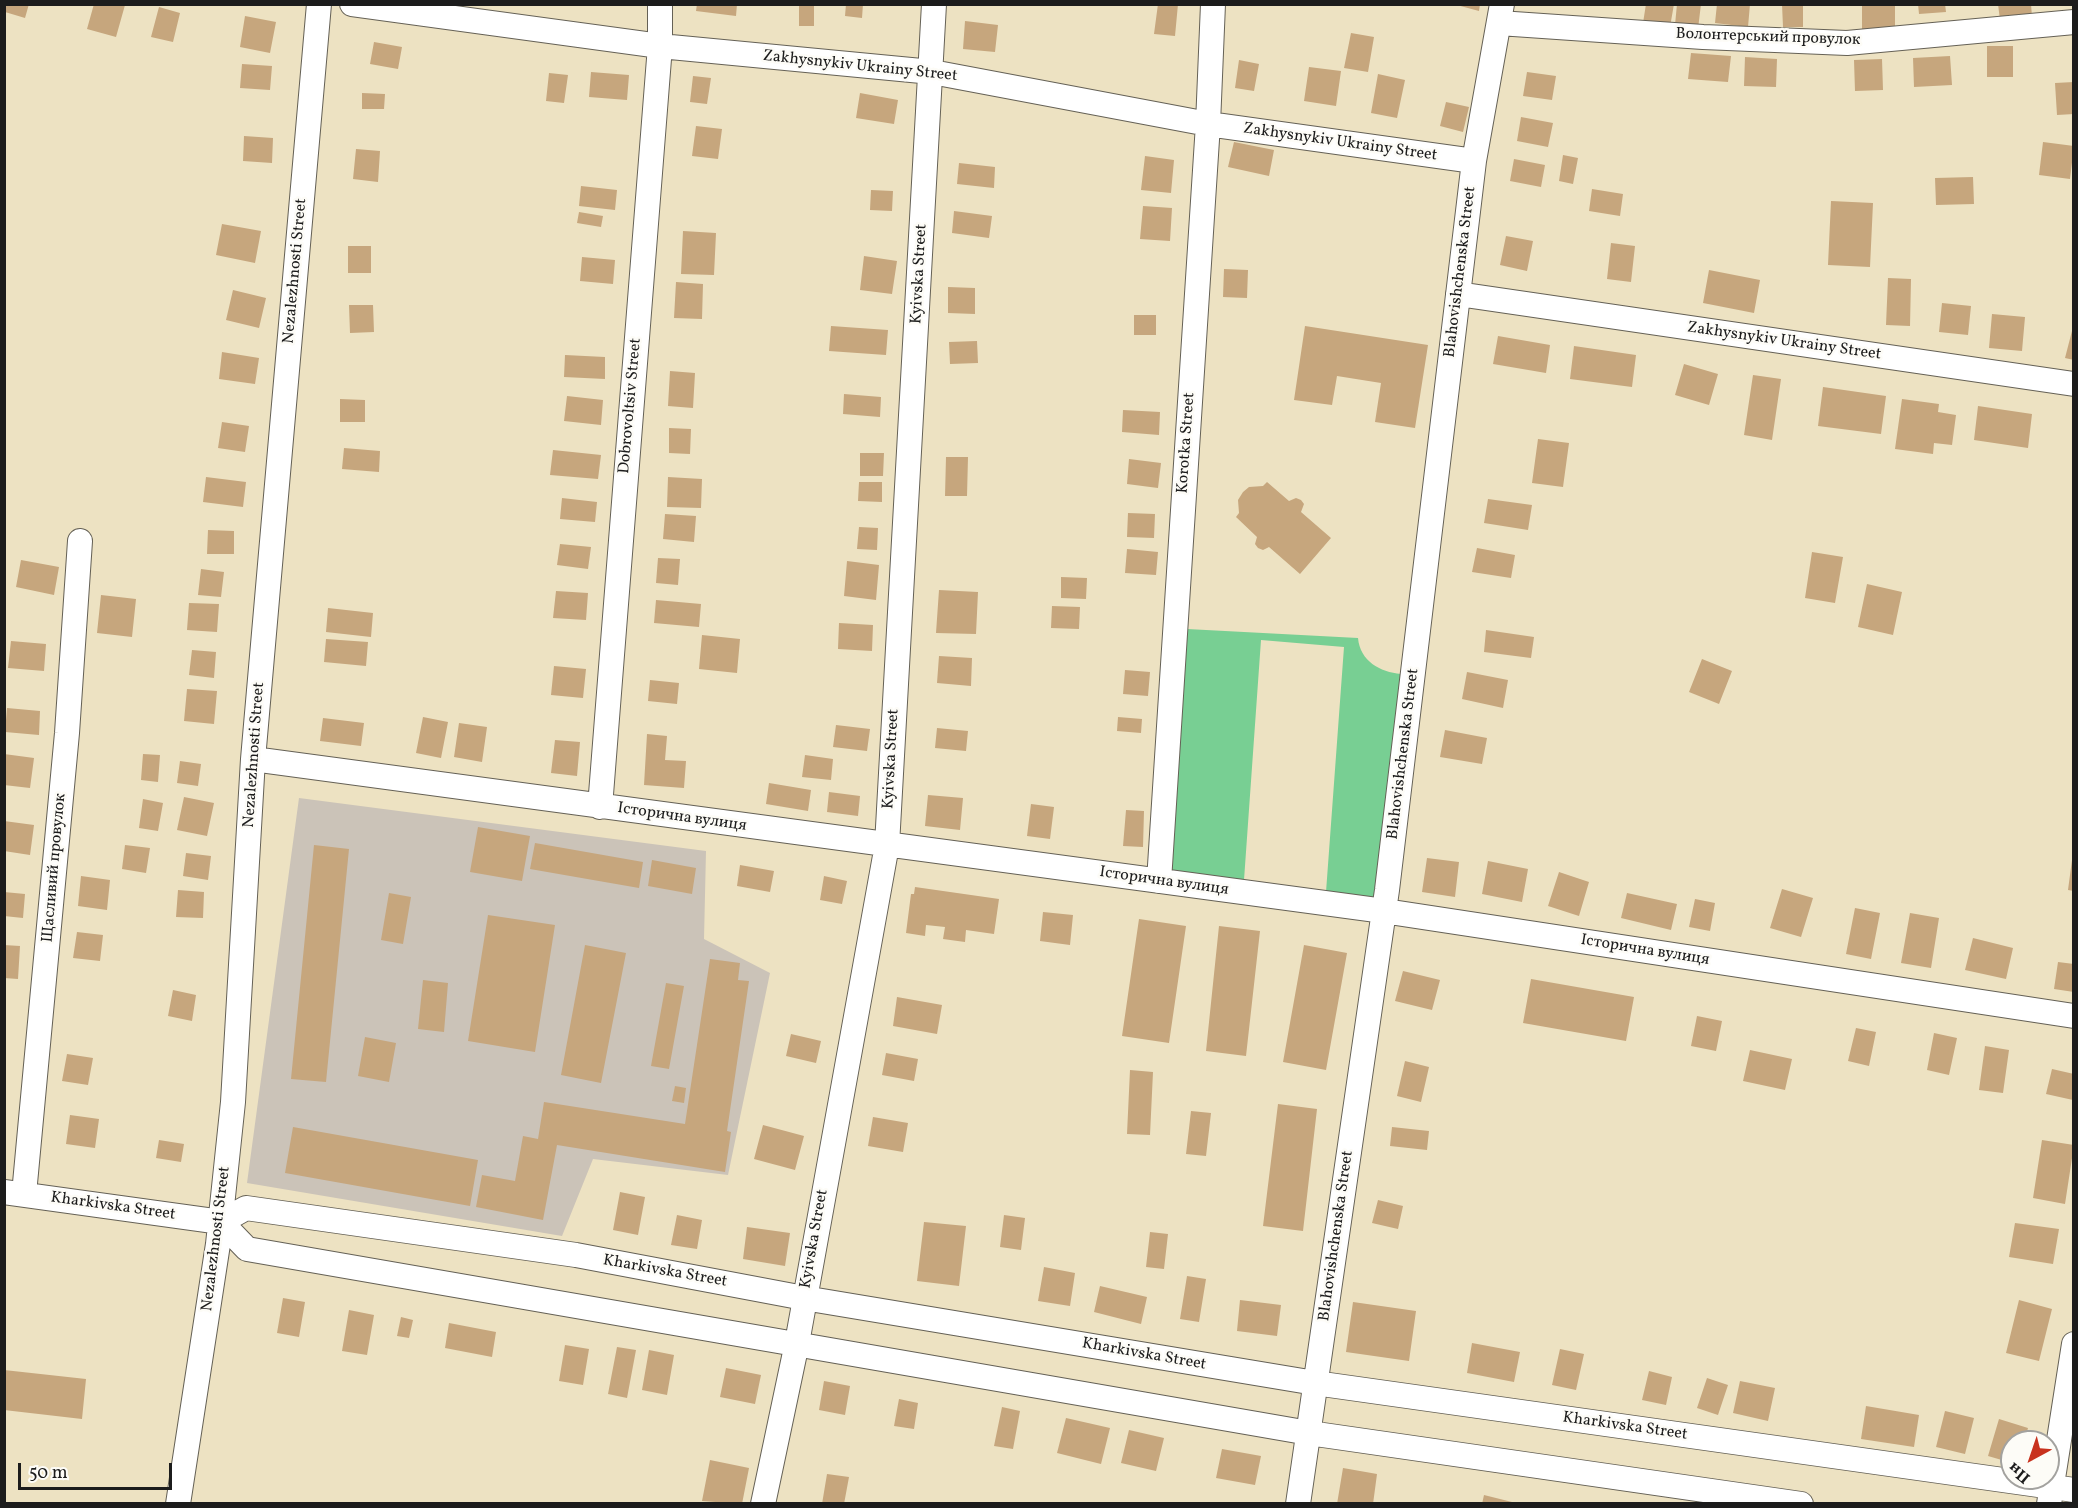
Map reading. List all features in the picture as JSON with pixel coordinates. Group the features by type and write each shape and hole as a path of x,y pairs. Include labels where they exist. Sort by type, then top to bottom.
{"street":[{"name":"Nezalezhnosti Street","path":"178,1503 221,1222 233,1102 253,759 319,4"},
{"name":"Zakhysnykiv Ukrainy Street","path":"352,4 660,46 932,72 1208,124 1474,161"},
{"name":"Dobrovoltsiv Street","path":"600,807 660,46 660,4"},
{"name":"Kyivska Street","path":"763,1503 797,1343 887,845 932,72 933,4"},
{"name":"Korotka Street","path":"1159,881 1208,124 1213,4"},
{"name":"Волонтерський провулок","path":"1500,14 1703,37 1847,43 2073,22"},
{"name":"Blahovishchenska Street","path":"1298,1503 1310,1433 1315,1383 1384,911 1474,161 1500,14"},
{"name":"Zakhysnykiv Ukrainy Street","path":"1458,294 2073,384"},
{"name":"Щасливий провулок","path":"14,1193 67,733 80,541"},
{"name":"Історична вулиця","path":"253,759 1384,911 2073,1016"},
{"name":"Kharkivska Street","path":"14,1193 221,1222 246,1208 576,1256 804,1298 1315,1383 2058,1493"},
{"path":"221,1222 247,1249 1310,1433 1802,1503"},
{"path":"2058,1493 2073,1344"}],"shaded area":[{"path":"299,798 706,851 704,939 770,973 728,1175 593,1159 562,1236 247,1183"}],"green space":[{"path":"1187,629 1358,638 1363,653 1372,664 1386,671 1401,674 1374,900 1326,892 1344,647 1261,640 1244,880 1171,871"}],"building":[{"path":"5,4 29,4 25,18 5,12"},
{"path":"94,4 125,5 116,37 87,29"},
{"path":"697,4 737,4 736,16 696,11"},
{"path":"799,4 814,4 814,26 799,26"},
{"path":"846,4 863,4 862,18 845,16"},
{"path":"1158,4 1178,4 1175,36 1154,34"},
{"path":"1453,4 1480,4 1479,11"},
{"path":"1646,4 1674,4 1670,27 1643,23"},
{"path":"1677,4 1701,4 1698,29 1675,25"},
{"path":"1717,4 1750,4 1748,27 1715,23"},
{"path":"1782,4 1803,4 1803,27 1783,27"},
{"path":"1862,4 1895,4 1895,31 1862,30"},
{"path":"1918,4 1945,4 1946,12 1919,14"},
{"path":"1998,4 2031,4 2032,17 2000,20"},
{"path":"159,7 180,13 173,42 151,37"},
{"path":"245,16 276,22 270,53 240,47"},
{"path":"965,21 998,25 995,52 963,49"},
{"path":"1351,33 1374,37 1368,72 1344,68"},
{"path":"374,42 402,47 398,69 370,64"},
{"path":"1987,46 2013,46 2013,77 1987,77"},
{"path":"1691,53 1731,56 1728,82 1688,79"},
{"path":"1950,56 1952,85 1914,87 1913,58"},
{"path":"1745,57 1777,59 1776,87 1744,86"},
{"path":"1882,59 1883,90 1855,91 1854,60"},
{"path":"1239,60 1259,64 1254,91 1235,88"},
{"path":"242,64 272,66 270,90 240,88"},
{"path":"1309,67 1341,71 1336,106 1304,101"},
{"path":"591,72 629,75 627,100 589,97"},
{"path":"1527,72 1556,76 1552,100 1523,96"},
{"path":"549,73 568,75 564,103 546,101"},
{"path":"1378,74 1405,80 1397,118 1371,113"},
{"path":"693,76 711,78 707,104 690,102"},
{"path":"2074,82 2074,114 2057,115 2055,83"},
{"path":"362,93 385,94 384,109 362,109"},
{"path":"860,93 898,100 894,124 856,118"},
{"path":"1446,102 1469,107 1463,132 1440,126"},
{"path":"1521,117 1553,123 1548,147 1517,141"},
{"path":"696,126 722,129 718,159 692,156"},
{"path":"244,136 273,138 272,163 243,161"},
{"path":"1234,142 1274,150 1269,176 1228,167"},
{"path":"2043,142 2074,146 2070,179 2039,175"},
{"path":"356,149 380,151 378,182 353,179"},
{"path":"1563,155 1578,158 1573,184 1559,181"},
{"path":"1145,156 1174,160 1171,193 1141,190"},
{"path":"1514,159 1545,165 1541,187 1510,181"},
{"path":"959,163 995,167 994,188 957,184"},
{"path":"1973,177 1974,204 1936,205 1935,178"},
{"path":"581,186 617,190 615,210 579,206"},
{"path":"1592,189 1623,194 1620,216 1589,211"},
{"path":"871,190 893,191 892,211 870,210"},
{"path":"1831,201 1873,203 1870,267 1828,265"},
{"path":"1143,206 1172,208 1170,241 1140,239"},
{"path":"954,211 992,216 989,238 952,233"},
{"path":"579,212 603,216 601,227 577,223"},
{"path":"222,224 261,231 255,263 216,255"},
{"path":"683,231 716,233 714,275 681,274"},
{"path":"1506,236 1533,241 1527,271 1500,265"},
{"path":"1611,243 1635,246 1631,282 1607,279"},
{"path":"348,246 371,246 371,273 348,273"},
{"path":"864,256 897,261 892,294 860,290"},
{"path":"582,257 615,260 613,284 580,281"},
{"path":"1224,269 1248,270 1247,298 1223,297"},
{"path":"1709,270 1760,280 1754,313 1703,303"},
{"path":"1888,278 1911,279 1910,326 1886,325"},
{"path":"676,282 703,284 702,319 674,318"},
{"path":"948,287 975,288 975,314 948,313"},
{"path":"233,290 266,298 259,328 226,320"},
{"path":"1942,303 1971,306 1968,335 1939,332"},
{"path":"349,305 373,305 374,332 350,333"},
{"path":"1992,314 2025,317 2022,351 1989,348"},
{"path":"1134,315 1156,315 1156,335 1134,335"},
{"path":"831,326 888,330 886,355 829,351"},
{"path":"1305,326 1428,345 1415,428 1375,422 1381,383 1337,376 1332,405 1294,400"},
{"path":"2074,327 2074,360 2065,358"},
{"path":"1498,336 1550,345 1546,373 1493,364"},
{"path":"977,341 978,363 950,364 949,342"},
{"path":"1574,346 1636,355 1632,387 1570,379"},
{"path":"222,352 259,358 255,384 219,379"},
{"path":"565,355 605,357 605,379 564,377"},
{"path":"1684,364 1718,374 1709,405 1675,395"},
{"path":"670,371 695,373 693,408 668,406"},
{"path":"1753,375 1781,379 1772,440 1744,435"},
{"path":"1823,387 1886,396 1881,434 1818,426"},
{"path":"844,394 881,397 880,417 843,414"},
{"path":"567,396 603,400 601,425 564,421"},
{"path":"340,399 365,400 365,422 340,422"},
{"path":"1902,399 1939,404 1938,412 1956,415 1952,445 1934,443 1933,454 1895,449"},
{"path":"1978,406 2032,414 2028,448 1974,440"},
{"path":"1123,410 1160,412 1159,435 1122,432"},
{"path":"222,422 249,426 245,452 218,448"},
{"path":"669,428 691,429 690,454 669,453"},
{"path":"1538,439 1569,443 1563,487 1532,483"},
{"path":"344,448 380,451 379,472 342,469"},
{"path":"553,450 601,455 598,479 550,475"},
{"path":"860,453 884,453 883,476 860,476"},
{"path":"946,457 968,457 967,496 945,496"},
{"path":"1129,459 1161,463 1158,488 1127,484"},
{"path":"206,477 246,482 243,507 203,502"},
{"path":"668,477 702,479 701,508 667,507"},
{"path":"859,482 882,482 882,502 858,501"},
{"path":"1267,482 1289,501 1296,498 1301,500 1304,504 1301,512 1331,538 1300,574 1269,547 1263,550 1258,548 1255,544 1257,537 1236,517 1239,513 1238,500 1243,492 1249,487 1263,486"},
{"path":"562,498 597,502 595,522 560,519"},
{"path":"1488,499 1532,505 1528,530 1484,523"},
{"path":"1128,513 1155,514 1154,538 1127,537"},
{"path":"665,514 696,516 694,542 663,539"},
{"path":"859,527 878,528 877,550 857,549"},
{"path":"208,530 234,531 234,554 207,554"},
{"path":"560,544 591,547 588,569 557,565"},
{"path":"1477,548 1515,555 1511,578 1472,572"},
{"path":"1127,549 1158,552 1156,575 1125,573"},
{"path":"1812,552 1843,557 1835,603 1805,598"},
{"path":"658,558 680,559 678,585 656,583"},
{"path":"21,560 59,567 54,595 16,587"},
{"path":"847,561 879,565 876,600 844,596"},
{"path":"201,569 224,572 221,597 198,595"},
{"path":"1061,577 1087,578 1086,599 1061,598"},
{"path":"1867,584 1902,592 1893,635 1858,627"},
{"path":"939,590 978,592 976,634 936,633"},
{"path":"556,591 588,593 586,620 553,618"},
{"path":"101,595 136,599 132,637 97,633"},
{"path":"656,600 701,604 699,627 654,623"},
{"path":"189,603 219,604 217,632 187,630"},
{"path":"1052,606 1080,607 1079,629 1051,628"},
{"path":"328,608 373,613 371,637 326,632"},
{"path":"839,623 873,625 872,651 838,649"},
{"path":"1486,630 1534,637 1531,658 1484,652"},
{"path":"702,635 740,639 737,673 699,669"},
{"path":"326,639 368,642 366,666 324,662"},
{"path":"11,641 46,644 44,671 8,668"},
{"path":"192,650 216,652 214,678 189,675"},
{"path":"939,656 972,658 971,686 937,683"},
{"path":"1702,659 1732,671 1719,704 1689,692"},
{"path":"554,666 586,669 583,698 551,695"},
{"path":"1125,670 1150,672 1148,696 1123,694"},
{"path":"1467,672 1508,680 1503,708 1462,699"},
{"path":"650,680 679,683 677,704 648,701"},
{"path":"187,689 217,691 214,724 184,721"},
{"path":"7,708 40,711 39,735 5,732"},
{"path":"423,717 448,722 441,758 416,753"},
{"path":"1118,717 1142,719 1141,733 1117,731"},
{"path":"323,718 364,723 361,746 320,741"},
{"path":"459,723 487,727 482,762 454,757"},
{"path":"836,725 870,729 867,751 833,747"},
{"path":"937,728 968,731 966,751 935,748"},
{"path":"1445,730 1487,738 1482,764 1440,757"},
{"path":"647,734 667,736 665,760 686,761 684,788 644,785"},
{"path":"555,740 580,742 577,776 551,773"},
{"path":"4,754 34,758 30,788 4,785"},
{"path":"143,754 160,755 158,782 141,780"},
{"path":"805,755 833,759 831,780 802,777"},
{"path":"180,761 201,764 198,786 177,783"},
{"path":"769,783 811,790 808,811 766,804"},
{"path":"829,792 860,796 858,816 827,812"},
{"path":"928,795 963,798 960,830 925,826"},
{"path":"184,797 214,803 207,836 177,830"},
{"path":"143,799 163,803 158,831 139,828"},
{"path":"1031,804 1054,807 1050,839 1027,836"},
{"path":"1126,810 1144,811 1143,847 1123,846"},
{"path":"4,821 34,825 30,855 4,851"},
{"path":"478,827 530,836 522,881 470,872"},
{"path":"535,843 643,862 639,888 530,869"},
{"path":"125,845 150,848 146,873 122,869"},
{"path":"314,845 349,849 326,1082 291,1079"},
{"path":"186,853 211,856 208,880 183,876"},
{"path":"1427,858 1459,862 1455,897 1422,892"},
{"path":"652,860 696,868 692,894 648,886"},
{"path":"2072,860 2074,860 2074,891 2068,890"},
{"path":"1488,861 1528,869 1522,902 1482,894"},
{"path":"740,865 774,871 770,892 737,886"},
{"path":"1559,872 1589,882 1579,916 1548,906"},
{"path":"81,876 110,880 107,910 78,906"},
{"path":"824,876 847,881 842,904 820,900"},
{"path":"915,887 999,899 994,934 966,930 965,942 943,939 945,927 926,925 925,936 906,933 911,894 914,894"},
{"path":"1782,889 1813,898 1801,937 1770,928"},
{"path":"178,890 204,892 203,918 176,917"},
{"path":"4,892 25,894 23,918 4,916"},
{"path":"389,893 411,897 403,944 381,940"},
{"path":"1627,893 1677,904 1671,930 1621,918"},
{"path":"1695,899 1715,903 1710,931 1689,927"},
{"path":"1855,908 1880,913 1871,959 1846,954"},
{"path":"1043,912 1073,915 1070,945 1040,941"},
{"path":"1910,913 1939,918 1931,968 1901,963"},
{"path":"488,915 555,925 535,1052 468,1041"},
{"path":"1139,919 1186,926 1169,1043 1122,1036"},
{"path":"1219,926 1260,931 1246,1056 1206,1051"},
{"path":"77,932 103,935 100,961 73,958"},
{"path":"1973,938 2013,948 2006,979 1965,970"},
{"path":"4,945 20,946 18,979 4,978"},
{"path":"585,945 626,953 601,1083 561,1075"},
{"path":"1304,945 1347,953 1326,1070 1283,1062"},
{"path":"710,959 740,963 738,980 749,981 727,1131 731,1132 725,1172 557,1145 543,1220 476,1207 482,1175 515,1181 523,1136 538,1139 544,1102 685,1124"},
{"path":"2058,962 2074,964 2074,992 2054,989"},
{"path":"1403,971 1440,980 1432,1010 1395,1001"},
{"path":"1531,979 1634,997 1626,1041 1523,1023"},
{"path":"423,980 448,983 444,1032 418,1029"},
{"path":"666,983 684,986 669,1069 651,1066"},
{"path":"173,990 196,995 192,1021 168,1016"},
{"path":"897,997 942,1005 937,1034 893,1026"},
{"path":"1697,1016 1722,1021 1716,1051 1691,1046"},
{"path":"1856,1028 1876,1032 1869,1066 1848,1061"},
{"path":"1934,1033 1957,1038 1949,1075 1927,1070"},
{"path":"791,1034 821,1041 816,1063 786,1056"},
{"path":"365,1037 396,1043 389,1082 358,1076"},
{"path":"1985,1046 2009,1050 2003,1093 1979,1090"},
{"path":"1750,1050 1792,1059 1785,1090 1743,1081"},
{"path":"886,1053 918,1059 914,1081 882,1075"},
{"path":"67,1054 93,1058 88,1085 62,1081"},
{"path":"1405,1061 1429,1067 1421,1102 1397,1096"},
{"path":"2052,1069 2074,1074 2073,1100 2046,1094"},
{"path":"1130,1070 1153,1072 1150,1135 1127,1134"},
{"path":"675,1086 686,1088 684,1103 672,1101"},
{"path":"1278,1104 1317,1109 1303,1231 1263,1226"},
{"path":"1191,1111 1211,1113 1206,1156 1186,1154"},
{"path":"70,1115 99,1119 95,1148 66,1144"},
{"path":"873,1117 908,1123 903,1152 868,1146"},
{"path":"763,1125 804,1136 795,1170 754,1159"},
{"path":"293,1127 478,1160 470,1206 285,1173"},
{"path":"1392,1127 1429,1131 1427,1150 1390,1146"},
{"path":"159,1140 184,1144 181,1162 156,1158"},
{"path":"2042,1140 2074,1145 2065,1204 2033,1198"},
{"path":"620,1192 645,1197 638,1235 613,1230"},
{"path":"1378,1200 1403,1206 1398,1229 1372,1223"},
{"path":"677,1215 702,1220 697,1249 671,1245"},
{"path":"1004,1215 1025,1218 1021,1250 1000,1247"},
{"path":"924,1222 966,1226 959,1286 917,1281"},
{"path":"2015,1223 2059,1229 2053,1264 2009,1257"},
{"path":"747,1227 790,1233 785,1266 743,1259"},
{"path":"1150,1232 1168,1234 1164,1269 1146,1267"},
{"path":"1044,1267 1075,1273 1070,1306 1038,1301"},
{"path":"1187,1276 1206,1279 1199,1322 1180,1319"},
{"path":"1100,1286 1147,1297 1141,1324 1094,1312"},
{"path":"283,1298 305,1302 299,1337 277,1333"},
{"path":"1240,1300 1281,1305 1277,1336 1237,1331"},
{"path":"2019,1300 2052,1309 2039,1361 2006,1353"},
{"path":"1353,1302 1416,1311 1409,1361 1346,1352"},
{"path":"349,1310 374,1315 367,1355 342,1351"},
{"path":"401,1317 413,1320 409,1338 397,1336"},
{"path":"449,1323 496,1332 492,1357 445,1348"},
{"path":"1472,1343 1520,1352 1514,1382 1467,1373"},
{"path":"565,1345 589,1349 583,1385 559,1381"},
{"path":"617,1347 636,1350 627,1398 608,1394"},
{"path":"1560,1349 1584,1354 1576,1390 1552,1385"},
{"path":"649,1350 674,1355 667,1395 642,1390"},
{"path":"726,1368 761,1375 755,1404 720,1397"},
{"path":"4,1370 86,1379 82,1419 4,1410"},
{"path":"1649,1371 1672,1377 1666,1405 1642,1400"},
{"path":"1707,1378 1728,1385 1718,1415 1697,1408"},
{"path":"824,1381 850,1386 845,1415 819,1410"},
{"path":"1740,1381 1775,1388 1768,1421 1733,1413"},
{"path":"899,1399 918,1403 914,1429 894,1426"},
{"path":"1866,1406 1919,1415 1914,1447 1861,1439"},
{"path":"1002,1407 1020,1411 1013,1449 994,1446"},
{"path":"1945,1411 1974,1418 1965,1454 1936,1447"},
{"path":"1066,1418 1110,1428 1101,1464 1057,1453"},
{"path":"1999,1419 2028,1428 2027,1430 2000,1430 2000,1460 1988,1456"},
{"path":"1129,1430 1164,1438 1156,1471 1121,1463"},
{"path":"1222,1449 1261,1456 1255,1485 1216,1478"},
{"path":"710,1460 749,1468 742,1504 702,1501"},
{"path":"1343,1468 1377,1474 1373,1504 1337,1504"},
{"path":"827,1474 849,1477 844,1504 822,1504"},
{"path":"1484,1495 1516,1503 1516,1504 1482,1504"}]}
